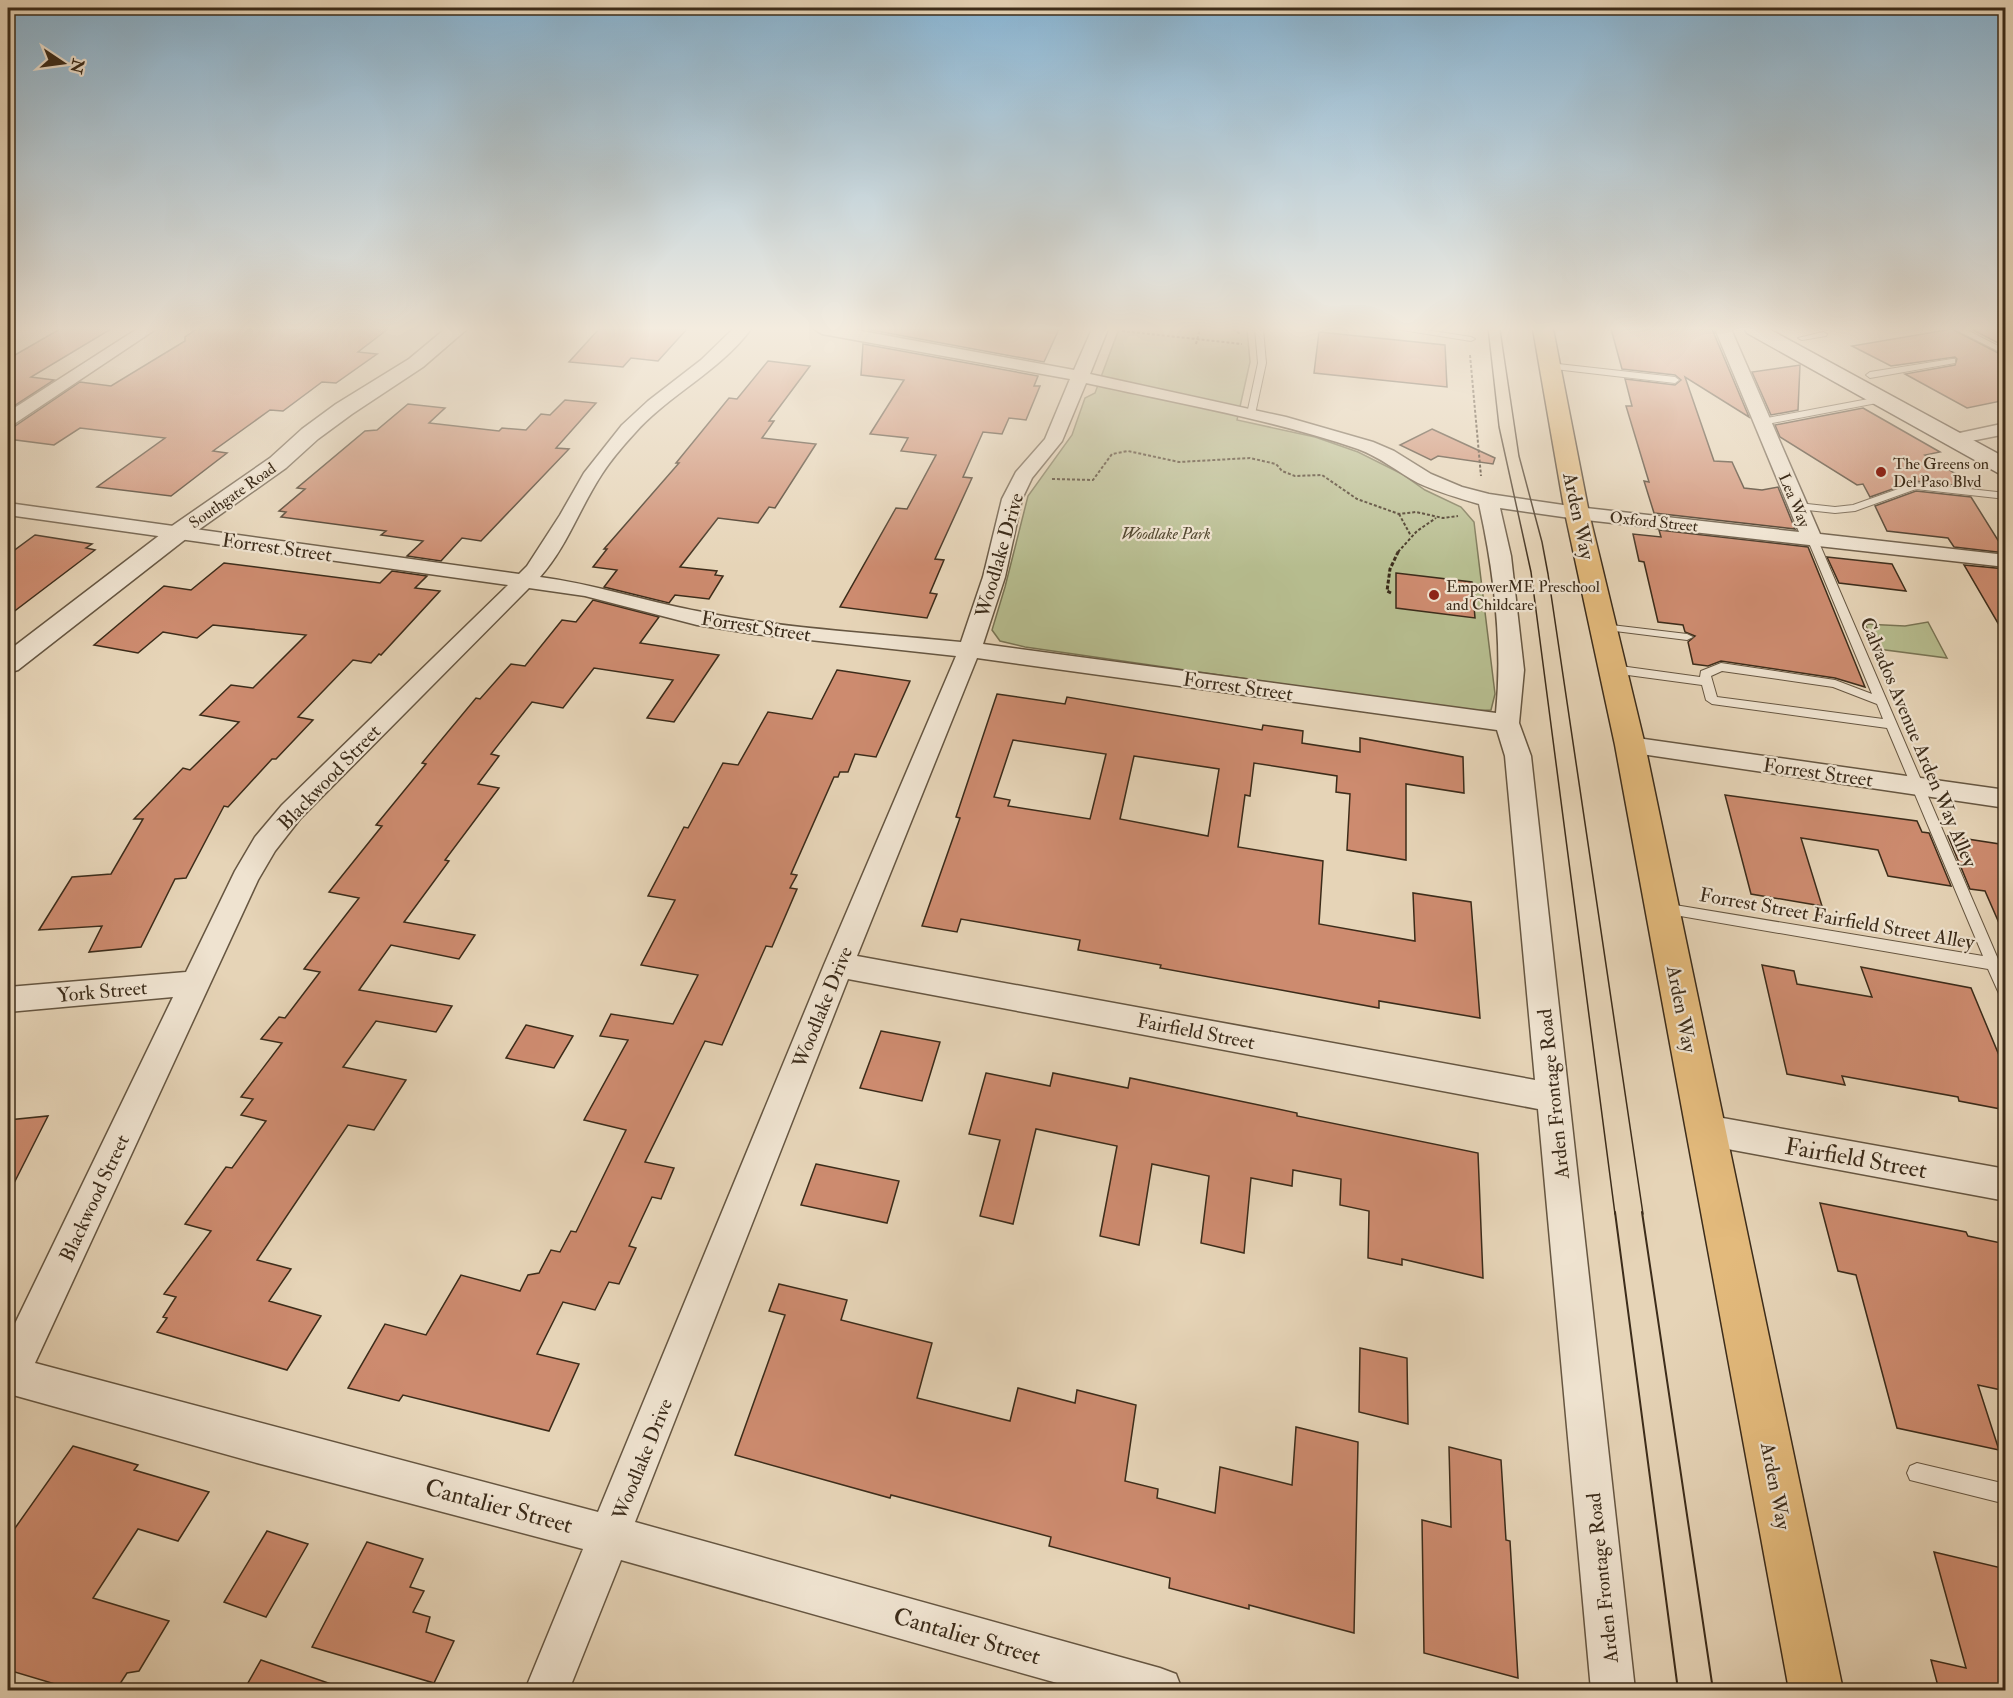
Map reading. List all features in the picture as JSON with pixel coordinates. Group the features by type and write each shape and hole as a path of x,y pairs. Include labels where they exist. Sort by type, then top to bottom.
{"main road":[{"name":"Arden Way","path":"1557,408 1578,513 1630,744 1816,1690"}],"street":[{"path":"8,420 26,408"},
{"name":"Southgate Road","path":"8,664 178,533 253,482 345,408"},
{"name":"Blackwood Street","path":"9,1376 245,878 265,844 291,812 535,570 606,454 650,408"},
{"name":"Woodlake Drive","path":"548,1690 839,965 970,650 994,577 1012,500 1023,476 1053,441 1068,408"},
{"name":"Oxford Street","path":"1225,408 1344,438 1387,455 1435,483 1455,491 1485,492 1578,513 2006,561"},
{"name":"Lea Way","path":"1756,408 1812,538"},
{"path":"1898,408 2006,451"},
{"path":"1921,408 1966,437 2006,468"},
{"path":"1966,437 2006,428"},
{"name":"Arden Frontage Road","path":"1485,492 1501,556 1512,670 1507,723 1518,756 1613,1690"},
{"name":"Forrest Street","path":"8,509 585,590 697,618 755,627 970,650 1507,723"},
{"name":"Forrest Street","path":"1630,744 2006,799"},
{"name":"Fairfield Street","path":"839,965 1554,1098"},
{"name":"York Street","path":"8,999 196,982"},
{"name":"Fairfield Street","path":"1706,1130 2006,1185"},
{"name":"Cantalier Street","path":"9,1376 611,1536 1160,1690"}],"lane":[{"path":"1251,414 1252,408"},
{"path":"1762,422 1835,408"},
{"path":"1798,506 1835,510 1855,508 1915,486 2006,496"},
{"name":"Calvados Avenue Arden Way Alley","path":"1812,538 1858,659 1880,701 1916,786 1999,964 2006,994"},
{"path":"1603,627 1687,637"},
{"path":"1880,701 1835,684 1721,668 1705,674 1712,700 1890,724"},
{"path":"1613,669 1707,682"},
{"name":"Forrest Street Fairfield Street Alley","path":"1663,908 1999,964"},
{"path":"1917,1473 2006,1494"}],"path":[{"path":"1476,408 1485,492"},
{"path":"1023,476 1093,480 1112,454 1128,451 1179,462 1250,458 1276,464 1282,471 1295,476 1322,475 1357,499 1399,514 1416,512 1437,518"},
{"path":"1399,514 1411,536"},
{"path":"1391,593 1387,591 1389,566 1411,536 1427,522 1437,518 1462,515"}],"green space":[{"name":"Woodlake Park","path":"1081,408 1240,408 1237,420 1315,437 1358,452 1402,474 1425,490 1461,507 1474,522 1495,694 1491,710 1470,711 1025,647 1000,641 992,630 1028,496 1072,435"},
{"path":"1928,622 1947,658 1878,649 1865,624 1905,626"}],"building":[{"path":"41,408 287,408 283,411 270,410 213,451 227,453 171,496 97,487 165,438 80,428 54,445 8,439 8,427 15,426"},
{"path":"403,408 445,408 429,423 499,431 502,428 526,430 541,414 550,415 557,408 591,408 556,448 569,449 481,541 462,538 441,561 407,556 423,541 381,535 386,531 281,517 286,512 279,511 305,489 297,488 365,431 377,430"},
{"path":"721,408 779,408 769,421 774,421 762,438 816,444 775,508 769,507 758,523 718,518 680,567 717,571 715,575 723,576 709,599 675,595 669,603 604,587 617,570 593,567 607,549 604,549 679,463 676,463"},
{"path":"886,408 1031,408 1026,420 1009,418 1002,434 983,432 963,477 972,478 935,559 944,560 930,593 937,594 927,618 840,607 896,508 907,509 936,455 901,451 908,438 870,434"},
{"path":"1627,408 1696,408 1714,461 1732,462 1744,488 1762,490 1778,487 1795,529 1654,513 1644,481 1649,482"},
{"path":"1735,408 1745,408 1749,417"},
{"path":"1768,408 1798,408 1798,410 1771,415"},
{"path":"1863,408 1940,452 1925,455 1956,474 1964,486 1915,481 1870,497 1863,484 1857,485 1780,437 1775,425"},
{"path":"1432,429 1495,458 1493,464 1438,456 1431,460 1400,445"},
{"path":"1916,491 1971,497 2006,553 1954,547 1948,538 1887,531 1875,506"},
{"path":"1659,530 1808,547 1865,687 1835,678 1721,661 1708,666 1693,664 1688,642 1695,636 1685,632 1683,625 1658,622 1644,562 1639,561 1633,534 1661,537"},
{"path":"35,535 92,544 86,548 95,550 8,616 8,555"},
{"path":"1827,557 1892,564 1906,591 1839,583"},
{"path":"224,563 380,583 392,571 427,576 415,588 440,591 381,655 379,654 371,663 353,660 298,717 313,720 276,759 272,759 228,807 224,806 186,878 175,879 141,947 89,952 102,926 39,930 72,877 111,874 143,819 134,819 183,768 190,770 239,722 200,715 231,685 253,688 306,635 213,625 197,638 163,632 138,653 94,645 164,586 191,590"},
{"path":"1964,565 2006,569 2006,637"},
{"name":"EmpowerME Preschool and Childcare","path":"1396,573 1472,582 1475,618 1396,608"},
{"path":"593,600 659,617 640,643 719,655 674,722 647,718 673,680 594,668 563,708 532,702 491,754 499,756 478,784 499,788 445,860 449,861 404,922 475,935 459,959 391,945 359,990 452,1006 436,1032 376,1021 343,1067 406,1080 374,1130 348,1125 257,1260 291,1269 269,1301 321,1316 287,1370 157,1332 167,1318 163,1317 176,1297 164,1294 211,1231 185,1224 226,1167 232,1168 266,1121 241,1115 253,1099 241,1097 282,1043 261,1039 279,1017 285,1018 320,972 304,969 359,898 329,892 382,826 376,825 426,764 422,763 476,698 480,699 511,664 525,666 562,620 576,622"},
{"path":"837,670 910,681 876,757 855,754 848,772 840,772 838,777 834,777 791,874 797,875 790,888 797,889 772,947 766,946 722,1045 705,1041 645,1162 674,1168 661,1199 652,1197 629,1246 636,1248 619,1284 609,1282 595,1310 563,1302 537,1354 579,1364 549,1431 403,1395 399,1401 348,1388 385,1324 426,1335 461,1275 520,1291 528,1275 539,1273 551,1250 560,1252 571,1231 576,1232 626,1130 584,1120 628,1040 600,1036 611,1014 673,1024 698,975 641,965 675,900 648,896 684,827 688,828 723,763 738,765 768,712 812,719"},
{"path":"997,694 1065,704 1067,697 1262,730 1263,725 1303,731 1302,743 1360,752 1360,738 1463,757 1464,793 1406,784 1406,860 1347,850 1350,794 1336,792 1337,776 1254,763 1250,796 1245,795 1238,847 1323,861 1319,924 1415,941 1413,893 1471,902 1480,1018 1379,1001 1379,1008 1160,968 1161,965 1078,950 1080,940 961,919 957,932 922,926 960,818 956,817","holes":["1013,740 1106,754 1090,819 1008,806 1010,800 994,797","1134,756 1219,769 1208,836 1120,819"]},
{"path":"1725,795 1917,821 1922,832 1929,833 1951,886 1888,876 1878,850 1801,838 1822,906 1751,894"},
{"path":"1948,836 2006,845 2006,939 1985,891 1970,889"},
{"path":"1762,965 1794,971 1797,984 1872,997 1861,967 1971,988 2006,1072 2006,1110 1959,1101 1958,1097 1842,1076 1845,1085 1787,1074"},
{"path":"526,1025 573,1036 554,1068 506,1058"},
{"path":"881,1031 940,1042 922,1101 860,1088"},
{"path":"986,1073 1050,1086 1053,1073 1128,1088 1130,1078 1297,1113 1297,1116 1478,1153 1483,1278 1402,1259 1402,1265 1368,1258 1369,1211 1340,1205 1341,1179 1293,1170 1292,1186 1251,1178 1244,1253 1201,1243 1209,1176 1152,1164 1139,1245 1100,1236 1117,1146 1036,1129 1013,1224 980,1216 1000,1140 969,1134"},
{"path":"48,1116 8,1195 8,1120"},
{"path":"816,1164 899,1181 887,1223 801,1205"},
{"path":"1820,1203 1966,1232 1968,1236 2006,1244 2006,1391 1978,1385 1999,1450 1897,1428 1856,1275 1838,1271"},
{"path":"779,1284 847,1300 841,1320 932,1343 917,1398 1010,1421 1018,1388 1075,1403 1077,1390 1136,1405 1125,1481 1158,1489 1157,1498 1215,1513 1220,1467 1292,1485 1296,1427 1358,1442 1354,1633 1249,1605 1249,1609 1169,1588 1170,1578 1049,1546 1051,1537 891,1495 890,1498 735,1455 785,1315 769,1311"},
{"path":"1360,1348 1407,1358 1408,1424 1359,1412"},
{"path":"73,1446 138,1465 134,1470 209,1492 178,1541 138,1529 93,1598 169,1621 139,1671 127,1673 116,1690 75,1690 8,1670 8,1538"},
{"path":"1449,1447 1501,1460 1506,1540 1510,1541 1518,1678 1424,1653 1422,1520 1451,1527"},
{"path":"267,1531 308,1544 266,1617 224,1602"},
{"path":"367,1542 423,1559 410,1587 424,1591 413,1612 430,1617 426,1632 454,1641 434,1683 312,1647"},
{"path":"1934,1552 2006,1569 2006,1690 1939,1690 1931,1660 1966,1668"},
{"path":"261,1660 337,1686 336,1690 244,1690"}],"tram line":[{"path":"1497,408 1531,572 1615,1214"},
{"path":"1512,408 1519,456 1542,542 1548,574 1643,1214"},
{"path":"1615,1212 1678,1690"},
{"path":"1642,1212 1713,1690"}],"place":[{"name":"The Greens on Del Paso Blvd","path":"1881,472"},
{"name":"EmpowerME Preschool and Childcare","path":"1434,595"}]}
